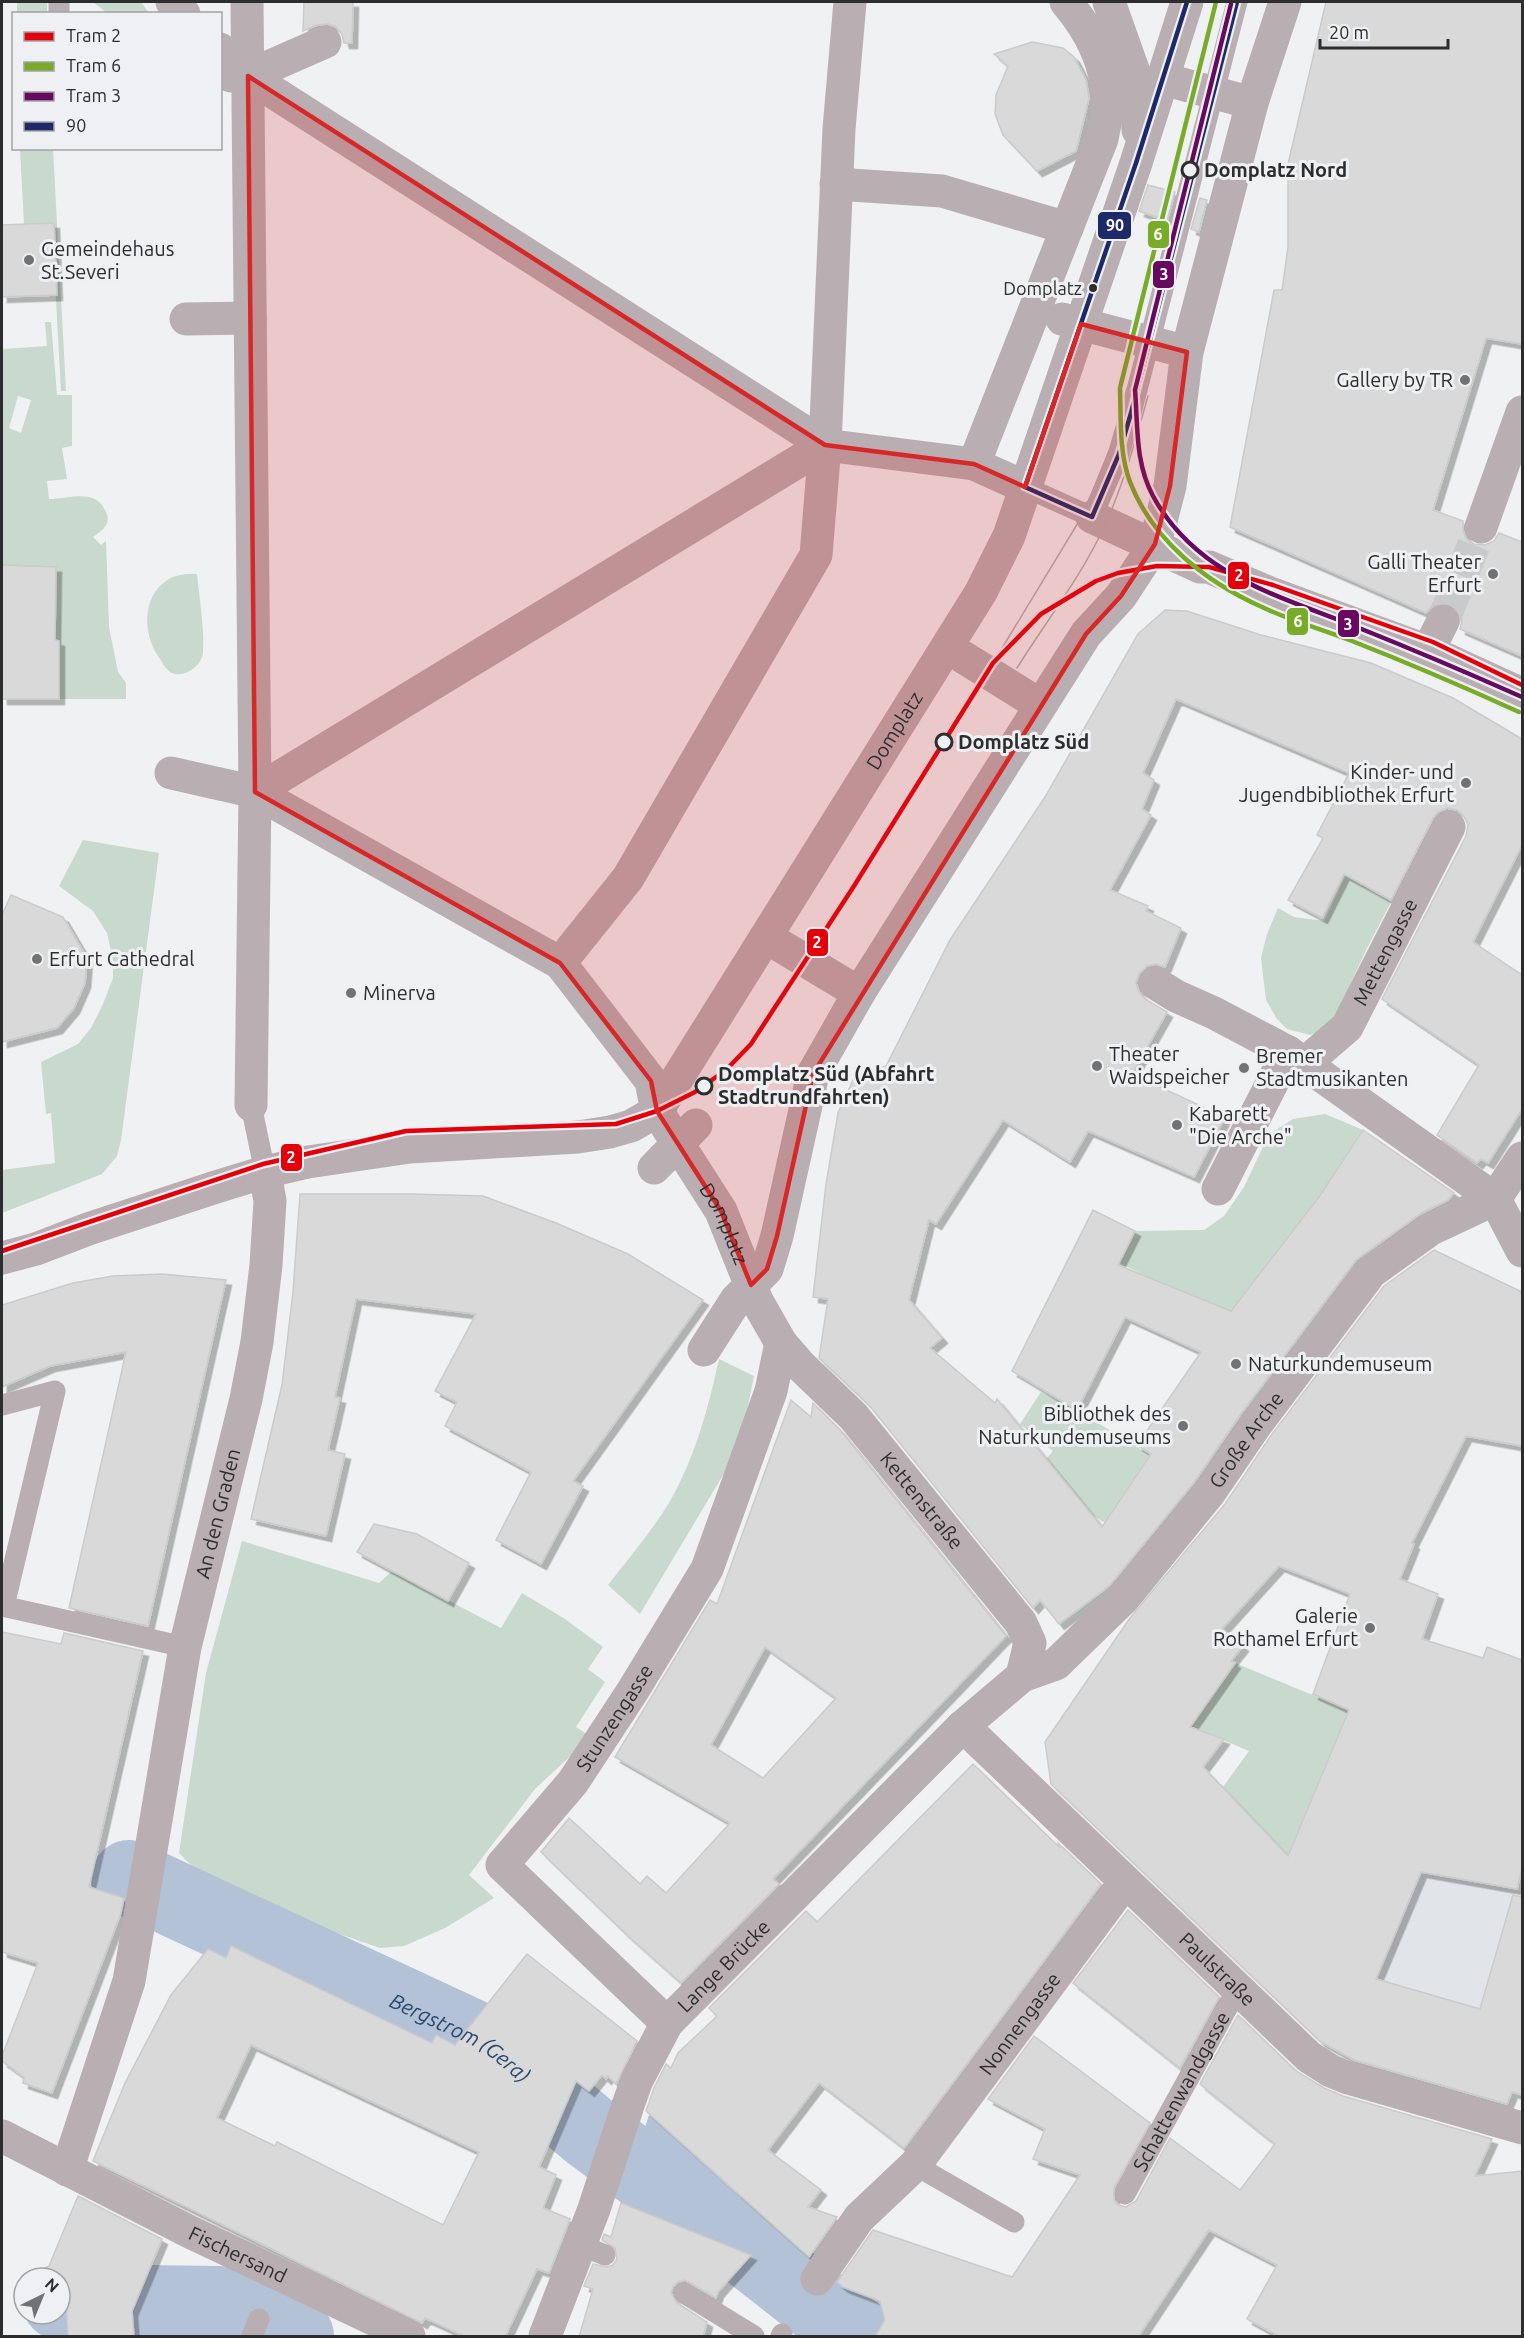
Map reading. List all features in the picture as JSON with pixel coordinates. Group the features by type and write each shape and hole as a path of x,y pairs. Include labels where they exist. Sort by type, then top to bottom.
{"street":[{"path":"247,2 234,76 250,318 255,792 251,1105"},
{"path":"560,963 628,878 816,555 825,445 838,129 850,2"},
{"path":"974,464 1102,140 1109,100 1102,60 1076,13 1066,2"},
{"name":"Domplatz","path":"1109,2 1136,78 1139,116 1136,163"},
{"name":"Domplatz","path":"2,1258 36,1249 88,1229 276,1182 308,1162 410,1147 578,1137 631,1126 657,1111 981,592 1009,536 1136,163 1187,2"},
{"path":"704,1350 737,1294 767,1269 777,1236 813,1074 859,993 1040,705 1086,634 1121,596 1155,544 1170,486 1187,352 1252,103 1285,2"},
{"path":"234,76 325,42"},
{"path":"222,53 234,76 825,445 974,464 1025,487"},
{"path":"1178,83 1252,103"},
{"path":"836,184 942,191 1067,228"},
{"path":"186,319 250,318"},
{"path":"1082,324 1187,352"},
{"path":"1481,527 1522,412"},
{"path":"255,792 825,445"},
{"path":"1092,517 1155,544 1200,567 1209,567 1270,594 1428,651 1522,694"},
{"path":"1428,651 1443,621"},
{"path":"963,657 1040,705"},
{"path":"171,773 255,792 560,963 651,1082 657,1111"},
{"name":"Mettengasse","path":"1218,1189 1296,1058 1347,1027 1449,827"},
{"path":"781,946 859,993"},
{"path":"1155,983 1296,1058 1495,1199 1522,1251"},
{"name":"Domplatz","path":"657,1111 687,1134 720,1211 737,1294 757,1301 781,1343"},
{"path":"654,1168 687,1134"},
{"path":"1495,1199 1522,1158"},
{"name":"An den Graden","path":"67,2170 129,1981 185,1647 241,1421 257,1342 266,1265 270,1201 276,1182"},
{"name":"Große Arche","path":"1022,1676 1056,1664 1123,1599 1210,1492 1250,1423 1371,1272 1431,1229 1495,1199"},
{"name":"Kettenstraße","path":"781,1343 801,1366 854,1417 1021,1623 1030,1643 1022,1676"},
{"name":"Stunzengasse","path":"667,2023 502,1865 573,1782 632,1692 707,1569 771,1391 781,1343"},
{"name":"Lange Brücke","path":"545,2337 592,2250 598,2196 628,2105 667,2023 963,1726 1022,1676"},
{"name":"Paulstraße","path":"963,1726 1309,2057 1331,2071 1348,2078 1522,2128"},
{"name":"Nonnengasse","path":"817,2279 859,2218 915,2165 1125,1882"},
{"name":"Fischersand","path":"2,2136 260,2267 409,2337"}],"lane":[{"path":"1025,487 1092,517 1119,454 1237,2"},
{"path":"251,1105 276,1182"},
{"path":"2,1405 55,1390 3,1606 185,1647"},
{"name":"Schattenwandgasse","path":"1125,2194 1237,1990"},
{"path":"915,2165 1014,2222"},
{"path":"684,2293 754,2337"}],"highlighted area":[{"path":"248,76 825,445 974,464 1025,487 1081,324 1187,352 1170,486 1155,544 1121,596 1086,634 813,1074 777,1236 767,1269 751,1285 721,1211 657,1111 651,1081 560,963 255,792"}],"shaded area":[{"path":"1421,1869 1443,1876 1522,1891 1522,2022 1371,1978"}],"green space":[{"path":"17,2 47,2 47,12 17,12"},
{"path":"93,2 141,2 148,12 106,12"},
{"path":"20,150 53,150 66,391 61,391 52,227 46,223 24,224"},
{"path":"45,322 51,322 57,395 72,395 72,446 62,448 67,479 47,481 49,499 88,497 101,503 107,515 106,526 93,537 101,545 106,541 109,627 118,672 126,683 126,699 59,699 59,641 55,640 56,567 2,565 2,349 47,346","holes":["18,396 31,400 21,433 9,428"]},
{"path":"197,574 203,625 203,655 192,670 175,674 166,668 153,647 148,627 149,606 158,588 169,579 181,575"},
{"path":"83,840 159,853 121,1140 117,1156 102,1174 2,1213 2,1170 55,1163 51,1113 46,1114 41,1062 78,1044 91,1028 113,978 113,960 107,933 93,911 59,886"},
{"path":"1352,862 1377,877 1370,890 1391,902 1365,952 1336,1017 1322,1031 1310,1035 1287,1029 1277,1019 1266,1000 1261,958 1267,934 1278,908 1294,917 1324,921"},
{"path":"1325,1114 1363,1130 1319,1197 1231,1311 1119,1263 1135,1231 1204,1230 1224,1216 1244,1187 1269,1134 1293,1119"},
{"path":"719,1359 754,1376 746,1416 726,1470 640,1614 608,1585 655,1524 678,1486 700,1433"},
{"path":"1041,1392 1077,1410 1150,1455 1105,1523 1091,1514 1046,1459 1053,1451 1020,1424"},
{"path":"242,1541 379,1583 392,1571 501,1628 522,1593 565,1619 603,1647 588,1669 605,1682 576,1727 591,1737 535,1789 469,1875 494,1898 445,1928 404,1946 380,1948 331,1931 252,1897 194,1868 179,1853 206,1673"},
{"path":"1235,1663 1349,1710 1283,1867 1250,1816 1223,1787 1249,1751 1190,1726"}],"water":[{"path":"649,2114 739,2196 822,2289 881,2336 838,2336 621,2203"}],"pier":[{"path":"647,2113 649,2114 621,2203 618,2203"}],"building":[{"path":"304,2 353,2 352,43 344,43 342,34 336,27 328,24 317,25 303,31"},
{"path":"1326,2 1522,2 1522,344 1486,338 1433,510 1463,521 1463,531 1467,540 1474,544 1485,545 1494,541 1499,533 1522,542 1522,656 1460,629 1462,620 1459,611 1451,604 1442,602 1433,605 1426,613 1230,527 1274,290 1282,290 1288,247 1288,164"},
{"path":"1032,42 1063,48 1074,57 1086,80 1089,98 1076,151 1037,171 1003,135 995,114 996,95 1008,66 994,54"},
{"path":"1148,185 1175,192 1167,221 1139,211"},
{"path":"1200,198 1207,200 1199,232 1191,229"},
{"name":"Gemeindehaus St.Severi","path":"54,223 57,295 2,297 2,225"},
{"path":"2,565 56,567 55,640 59,641 59,699 2,699"},
{"path":"1165,610 1187,611 1261,635 1371,663 1453,698 1522,739 1522,845 1473,942 1522,975 1522,1109 1488,1163 1481,1159 1477,1163 1437,1135 1479,1065 1382,999 1466,836 1468,825 1464,816 1457,810 1447,808 1438,812 1391,900 1344,874 1322,918 1288,900 1323,838 1317,835 1349,773 1176,699 1143,773 1154,780 1142,809 1151,815 1110,890 1148,906 1146,911 1181,928 1165,967 1156,964 1147,966 1139,974 1136,983 1139,992 1145,999 1167,1012 1132,1074 1225,1117 1194,1177 1088,1131 1070,1162 1003,1120 936,1224 929,1220 909,1300 942,1338 930,1348 995,1403 997,1399 1102,1527 1151,1454 1137,1445 1201,1352 1125,1317 1077,1410 1012,1371 1093,1210 1135,1231 1118,1265 1231,1311 1319,1197 1363,1130 1454,1193 1448,1200 1420,1214 1356,1260 1240,1415 1195,1481 1109,1586 1059,1624 1040,1600 1033,1608 869,1405 819,1358 828,1299 813,1297 826,1184 838,1113 854,1078 886,1066 950,940 1045,797 1138,634"},
{"name":"Erfurt Cathedral","path":"11,895 63,917 87,958 85,983 74,1008 57,1028 2,1042 2,915"},
{"path":"300,1194 483,1196 556,1223 628,1254 703,1300 573,1481 583,1486 541,1564 496,1540 531,1472 445,1426 457,1402 435,1391 476,1314 356,1299 335,1397 340,1398 328,1450 345,1454 326,1536 251,1519 282,1385 293,1292"},
{"path":"1434,1250 1522,1292 1522,1446 1466,1436 1412,1543 1414,1544 1400,1579 1438,1594 1422,1639 1483,1658 1487,1647 1522,1660 1522,1868 1517,1889 1421,1872 1376,1979 1480,2009 1513,1895 1522,1897 1522,2095 1512,2092 1507,2104 1354,2060 1321,2042 1051,1784 1045,1742 1130,1618 1225,1504 1270,1437 1384,1286","holes":["1279,1566 1350,1594 1313,1694 1349,1710 1288,1856 1203,1767 1224,1739 1190,1727 1235,1663 1231,1661 1243,1646 1222,1629"]},
{"path":"162,1274 226,1280 148,1626 69,1608 126,1352 50,1366 2,1387 2,1305 73,1283 113,1276"},
{"path":"791,1400 811,1417 813,1403 840,1430 1006,1636 773,1879 779,1884 681,1983 627,1935 541,1852 569,1818 640,1884 647,1876 666,1893 730,1823 615,1757 710,1600 717,1604","holes":["765,1647 836,1698 763,1778 711,1745"]},
{"path":"374,1524 417,1534 469,1563 448,1601 357,1552"},
{"path":"2,1632 61,1644 64,1633 143,1651 89,1887 124,1898 121,1913 52,2093 23,2083 24,2077 2,2061 38,1963 2,1952"},
{"path":"973,1764 1101,1884 904,2148 819,2083 768,2150 821,2190 808,2207 837,2217 809,2257 646,2111 666,2064 671,2068 678,2053 717,2016 709,2008 806,1911 817,1922"},
{"path":"1128,1910 1219,1997 1180,2068 1073,1983"},
{"path":"231,1946 432,2043 436,2035 455,2045 527,1954 637,2041 616,2084 608,2076 606,2079 602,2075 589,2091 576,2081 539,2167 556,2175 543,2208 570,2219 549,2273 537,2269 505,2337 466,2337 425,2318 422,2323 93,2161 125,2083 171,1995 208,1949 226,1958","holes":["251,2045 479,2152 443,2225 277,2142 275,2146 217,2118"]},
{"path":"1238,2015 1296,2071 1324,2088 1343,2096 1492,2139 1475,2176 1522,2171 1522,2337 1280,2337 1247,2319 1277,2265 1209,2230 1138,2337 875,2337 885,2320 880,2301 843,2287 837,2282 873,2230 1012,2277 1080,2175 1033,2159 1045,2129 988,2099 1034,2036 1150,2123 1114,2188 1114,2200 1118,2205 1126,2207 1136,2201 1170,2138 1240,2190 1275,2144 1200,2084"},
{"path":"78,2196 162,2239 132,2311 134,2337 68,2337 67,2326 72,2326 72,2266 49,2266"},
{"path":"621,2203 751,2255 718,2292 716,2298 685,2280 673,2287 671,2293 677,2303 707,2322 703,2337 579,2337 593,2289 584,2286 593,2264 607,2267 613,2265 617,2259 615,2248 602,2240 604,2234 611,2237"}],"waterway":[{"name":"Bergstrom (Gera)","path":"78,1861 129,1878"},
{"name":"Bergstrom (Gera)","path":"129,1878 486,2044 590,2132 742,2245 858,2336"},
{"path":"72,2302 220,2304 296,2336"}],"tunnel":[{"path":"1443,621 1481,527"}],"tram line":[{"name":"6","path":"1216,2 1120,388 1122,447 1130,482 1152,523 1167,541 1202,572 1241,597 1295,621 1457,684 1519,712"},
{"name":"3","path":"1231,4 1135,390 1138,444 1147,483 1171,524 1217,565 1243,580 1271,594 1461,670 1522,697"},
{"path":"993,663 1084,513 1110,448 1127,389"},
{"path":"1017,668 1076,579 1097,542 1124,476 1148,396"},
{"name":"2","path":"2,1251 263,1164 406,1131 616,1124 657,1111 695,1092 726,1070 751,1044 854,886 993,663 1041,614 1096,581 1118,573 1157,566 1209,567 1273,585 1433,642 1522,685"}],"transit line":[{"name":"90","path":"1187,2 1136,163 1025,487 1092,517 1119,454 1131,413 1237,2"}],"place":[{"name":"Domplatz Nord","path":"1190,170"},
{"name":"Gemeindehaus St.Severi","path":"29,260"},
{"name":"Domplatz","path":"1093,288"},
{"name":"Gallery by TR","path":"1465,380"},
{"name":"Galli Theater Erfurt","path":"1493,574"},
{"name":"Domplatz Süd","path":"944,742"},
{"name":"Kinder- und Jugendbibliothek Erfurt","path":"1466,783"},
{"name":"Erfurt Cathedral","path":"37,959"},
{"name":"Minerva","path":"351,993"},
{"name":"Theater Waidspeicher","path":"1097,1066"},
{"name":"Bremer Stadtmusikanten","path":"1244,1068"},
{"name":"Domplatz Süd (Abfahrt Stadtrundfahrten)","path":"704,1086"},
{"name":"Kabarett \"Die Arche\"","path":"1177,1125"},
{"name":"Naturkundemuseum","path":"1236,1364"},
{"name":"Bibliothek des Naturkundemuseums","path":"1183,1426"},
{"name":"Galerie Rothamel Erfurt","path":"1370,1628"}]}
